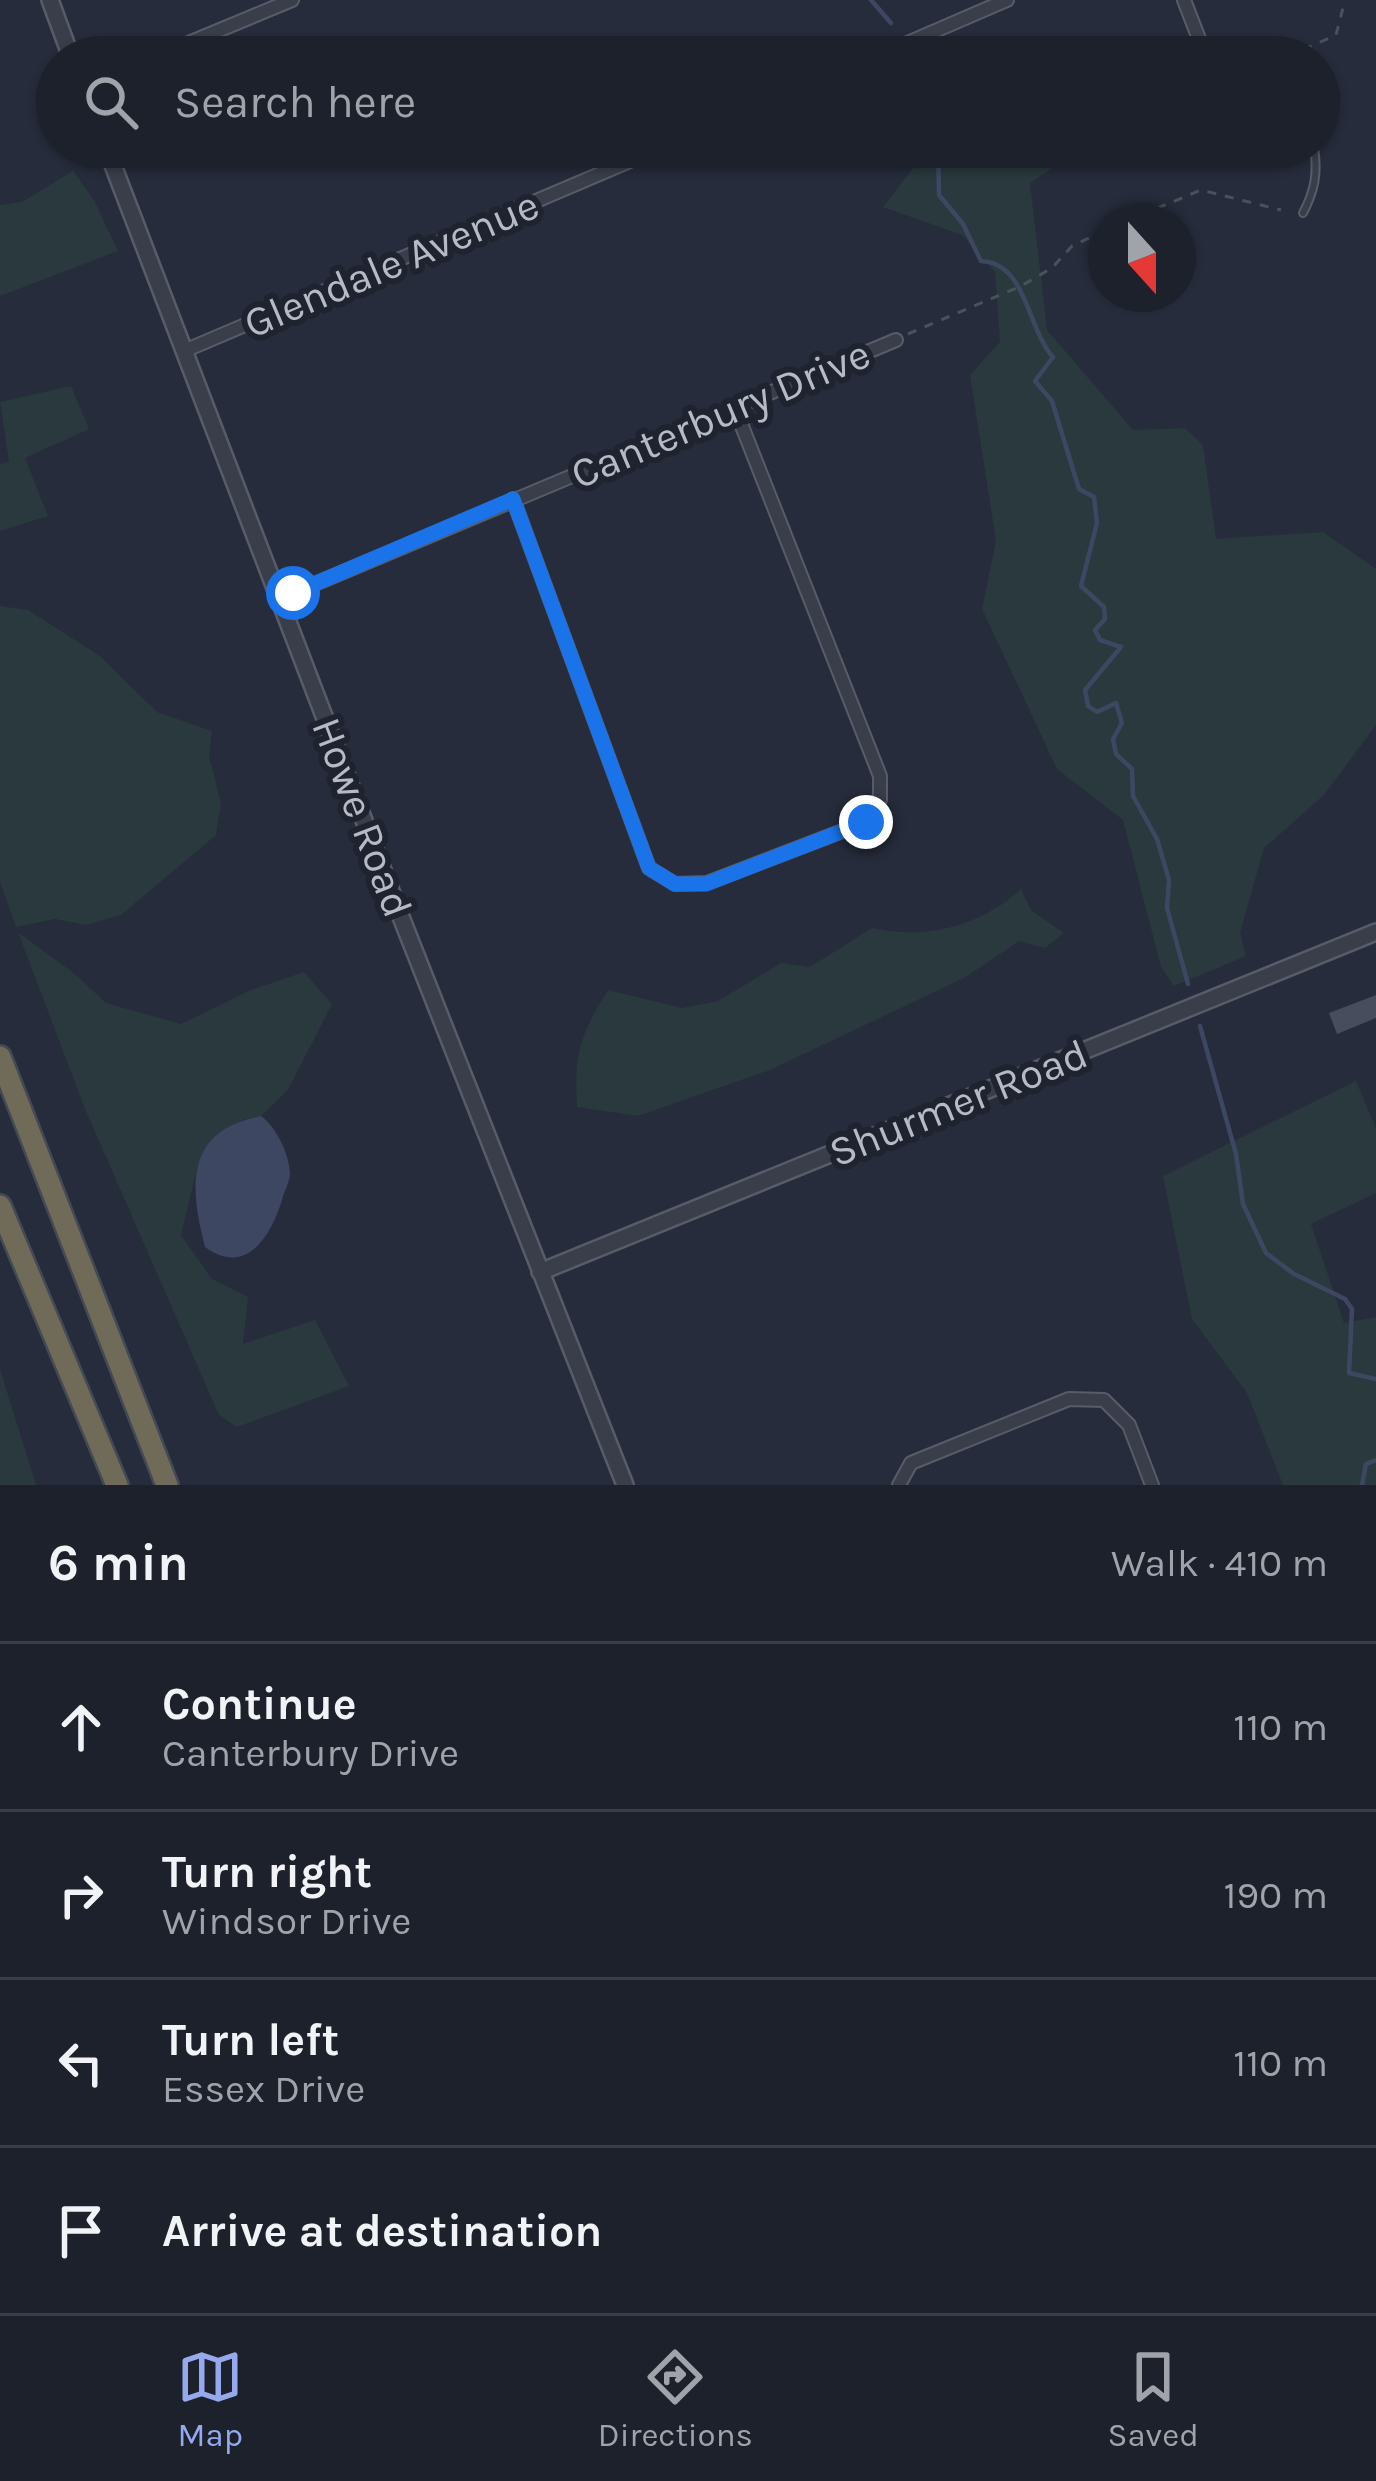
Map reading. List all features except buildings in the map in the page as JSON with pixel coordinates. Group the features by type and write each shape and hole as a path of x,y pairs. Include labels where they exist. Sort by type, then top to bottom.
{"highway":[{"path":"0,1057 167,1485"},
{"path":"0,1206 116,1485"}],"street":[{"path":"50,0 63,36"},
{"path":"205,36 292,0"},
{"path":"923,36 1007,0"},
{"path":"1184,0 1197,36"},
{"name":"Howe Road","path":"114,168 625,1485"},
{"name":"Glendale Avenue","path":"184,351 614,168"},
{"name":"Canterbury Drive","path":"279,599 896,340"},
{"path":"513,499 649,868 675,884 706,884 866,822 880,800 880,776 734,406"},
{"name":"Shurmer Road","path":"540,1272 1376,932"},
{"path":"899,1485 911,1462 1069,1399 1104,1400 1129,1425 1152,1485"}],"lane":[{"path":"1303,213 1317,168"}],"path":[{"path":"1334,36 1345,0"},
{"path":"1167,204 1201,190 1281,210"},
{"path":"896,340 1022,286 1088,238"}],"shaded area":[{"path":"913,168 1052,168 1030,183 1047,330 1133,430 1185,428 1203,445 1216,539 1323,532 1376,569 1376,725 1324,795 1264,848 1240,933 1246,956 1174,986 1161,967 1123,820 1057,769 982,609 996,541 970,375 1000,342 995,272 962,235 883,207"},
{"path":"73,171 94,200 118,251 0,296 0,205 22,202"},
{"path":"71,386 89,429 25,458 48,516 0,531 0,465 9,461 0,402"},
{"path":"0,606 28,610 100,656 157,712 212,731 209,756 221,803 216,835 121,915 86,925 55,919 16,927 0,882"},
{"path":"1021,889 1031,910 1064,933 1045,948 1019,941 964,978 770,1070 638,1116 577,1107 581,1045 608,990 682,1008 718,1001 781,963 810,967 872,928 912,932 951,927 988,912"},
{"path":"18,932 106,1003 181,1024 251,990 304,972 332,1004 288,1090 261,1116 242,1120 198,1164 181,1235 212,1279 248,1297 243,1344 315,1320 349,1386 237,1427 219,1415 85,1109"},
{"path":"1356,1081 1376,1128 1376,1193 1311,1224 1344,1323 1376,1317 1376,1485 1283,1485 1247,1393 1192,1319 1163,1176"},
{"path":"0,1369 36,1485 0,1485"}],"water":[{"path":"261,1116 284,1149 288,1183 264,1239 244,1255 220,1255 205,1247 196,1202 198,1164 218,1134"}],"waterway":[{"path":"871,0 891,23"},
{"path":"938,168 939,195 963,224 981,261 996,265 1017,285 1053,357 1035,381 1052,401 1079,489 1094,497 1097,523 1081,586 1104,607 1105,619 1095,630 1100,640 1121,647 1085,690 1088,706 1097,712 1116,703 1122,723 1113,739 1116,754 1132,769 1133,796 1157,839 1169,880 1167,908 1188,984"},
{"path":"1200,1026 1236,1154 1243,1204 1266,1253 1294,1274 1345,1299 1352,1309 1349,1373 1376,1379"},
{"path":"1362,1485 1366,1464 1376,1460"}],"route":[{"path":"293,593 513,499 649,868 675,884 706,884 866,822"}]}
